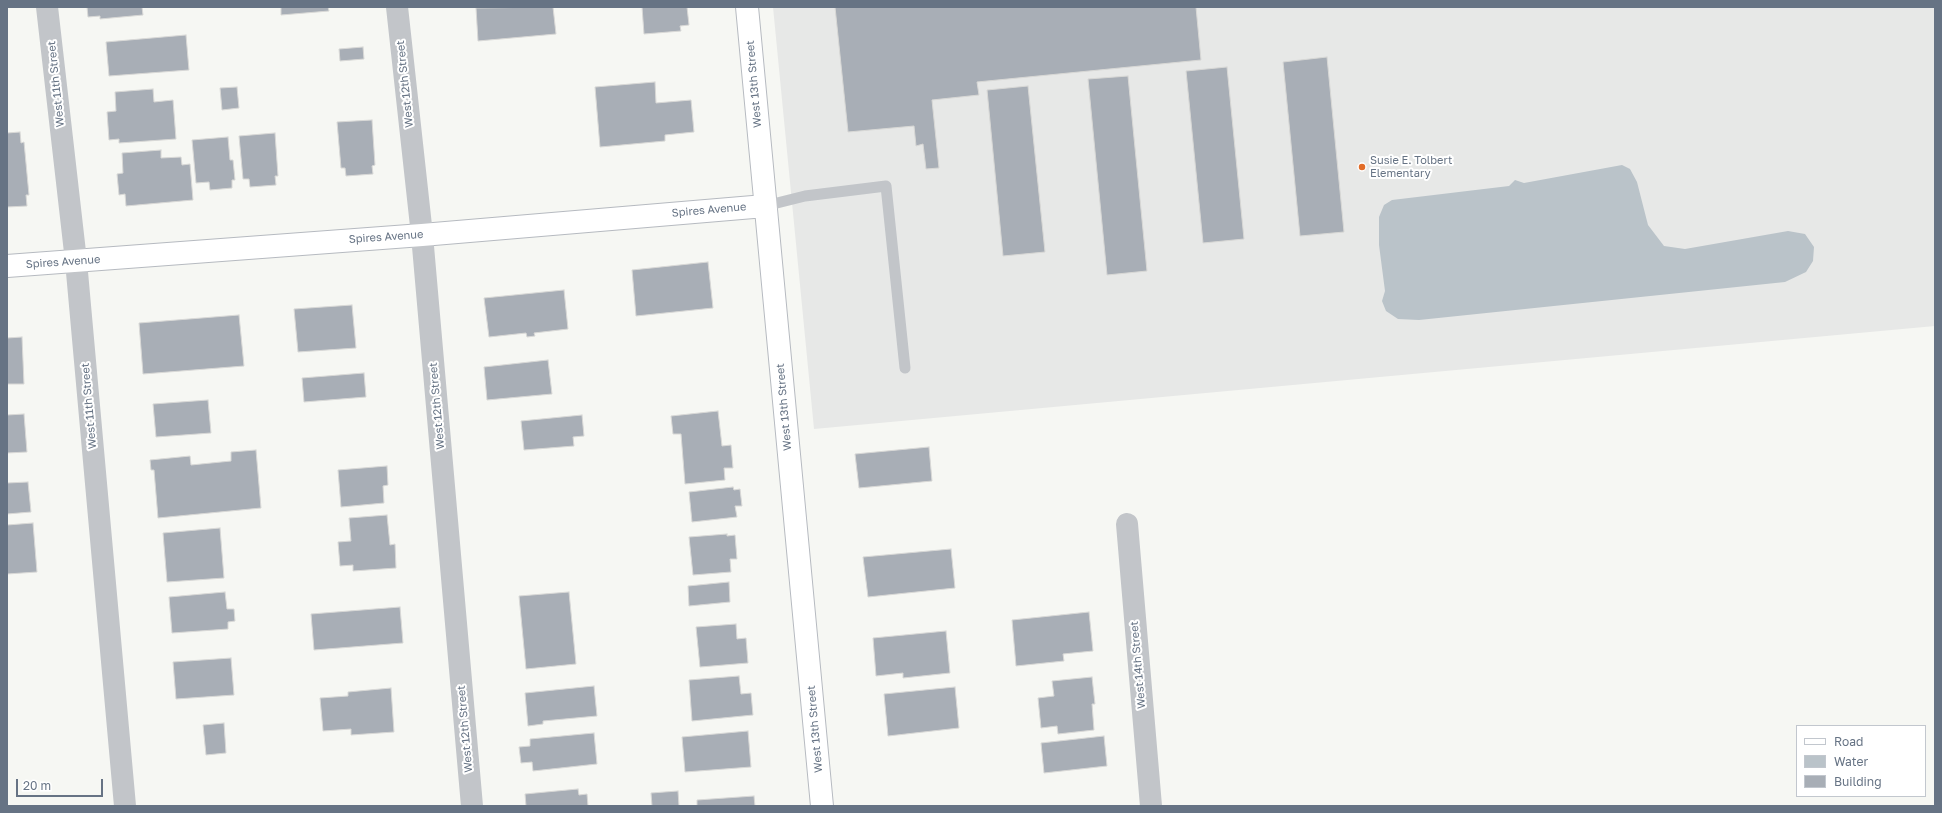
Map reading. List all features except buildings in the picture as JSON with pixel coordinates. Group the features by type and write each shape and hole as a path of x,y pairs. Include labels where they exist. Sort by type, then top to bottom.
{"street":[{"name":"West 11th Street","path":"47,7 76,261 125,806"},
{"name":"West 12th Street","path":"397,7 422,235 472,806"},
{"name":"West 13th Street","path":"747,7 822,806"},
{"name":"Spires Avenue","path":"7,266 422,235 765,206"},
{"name":"West 14th Street","path":"1126,524 1151,806"}],"lane":[{"path":"765,206 805,196 886,186 905,368"}],"shaded area":[{"name":"Susie E. Tolbert Elementary","path":"773,7 1935,7 1935,326 814,429"}],"water":[{"path":"1622,165 1630,169 1637,182 1648,225 1664,246 1685,249 1788,231 1805,234 1814,247 1813,261 1806,272 1785,282 1419,320 1398,319 1386,311 1382,301 1385,291 1379,245 1379,217 1384,205 1392,200 1509,186 1515,180 1524,183"}],"place":[{"name":"Susie E. Tolbert Elementary","path":"1362,167"}]}
